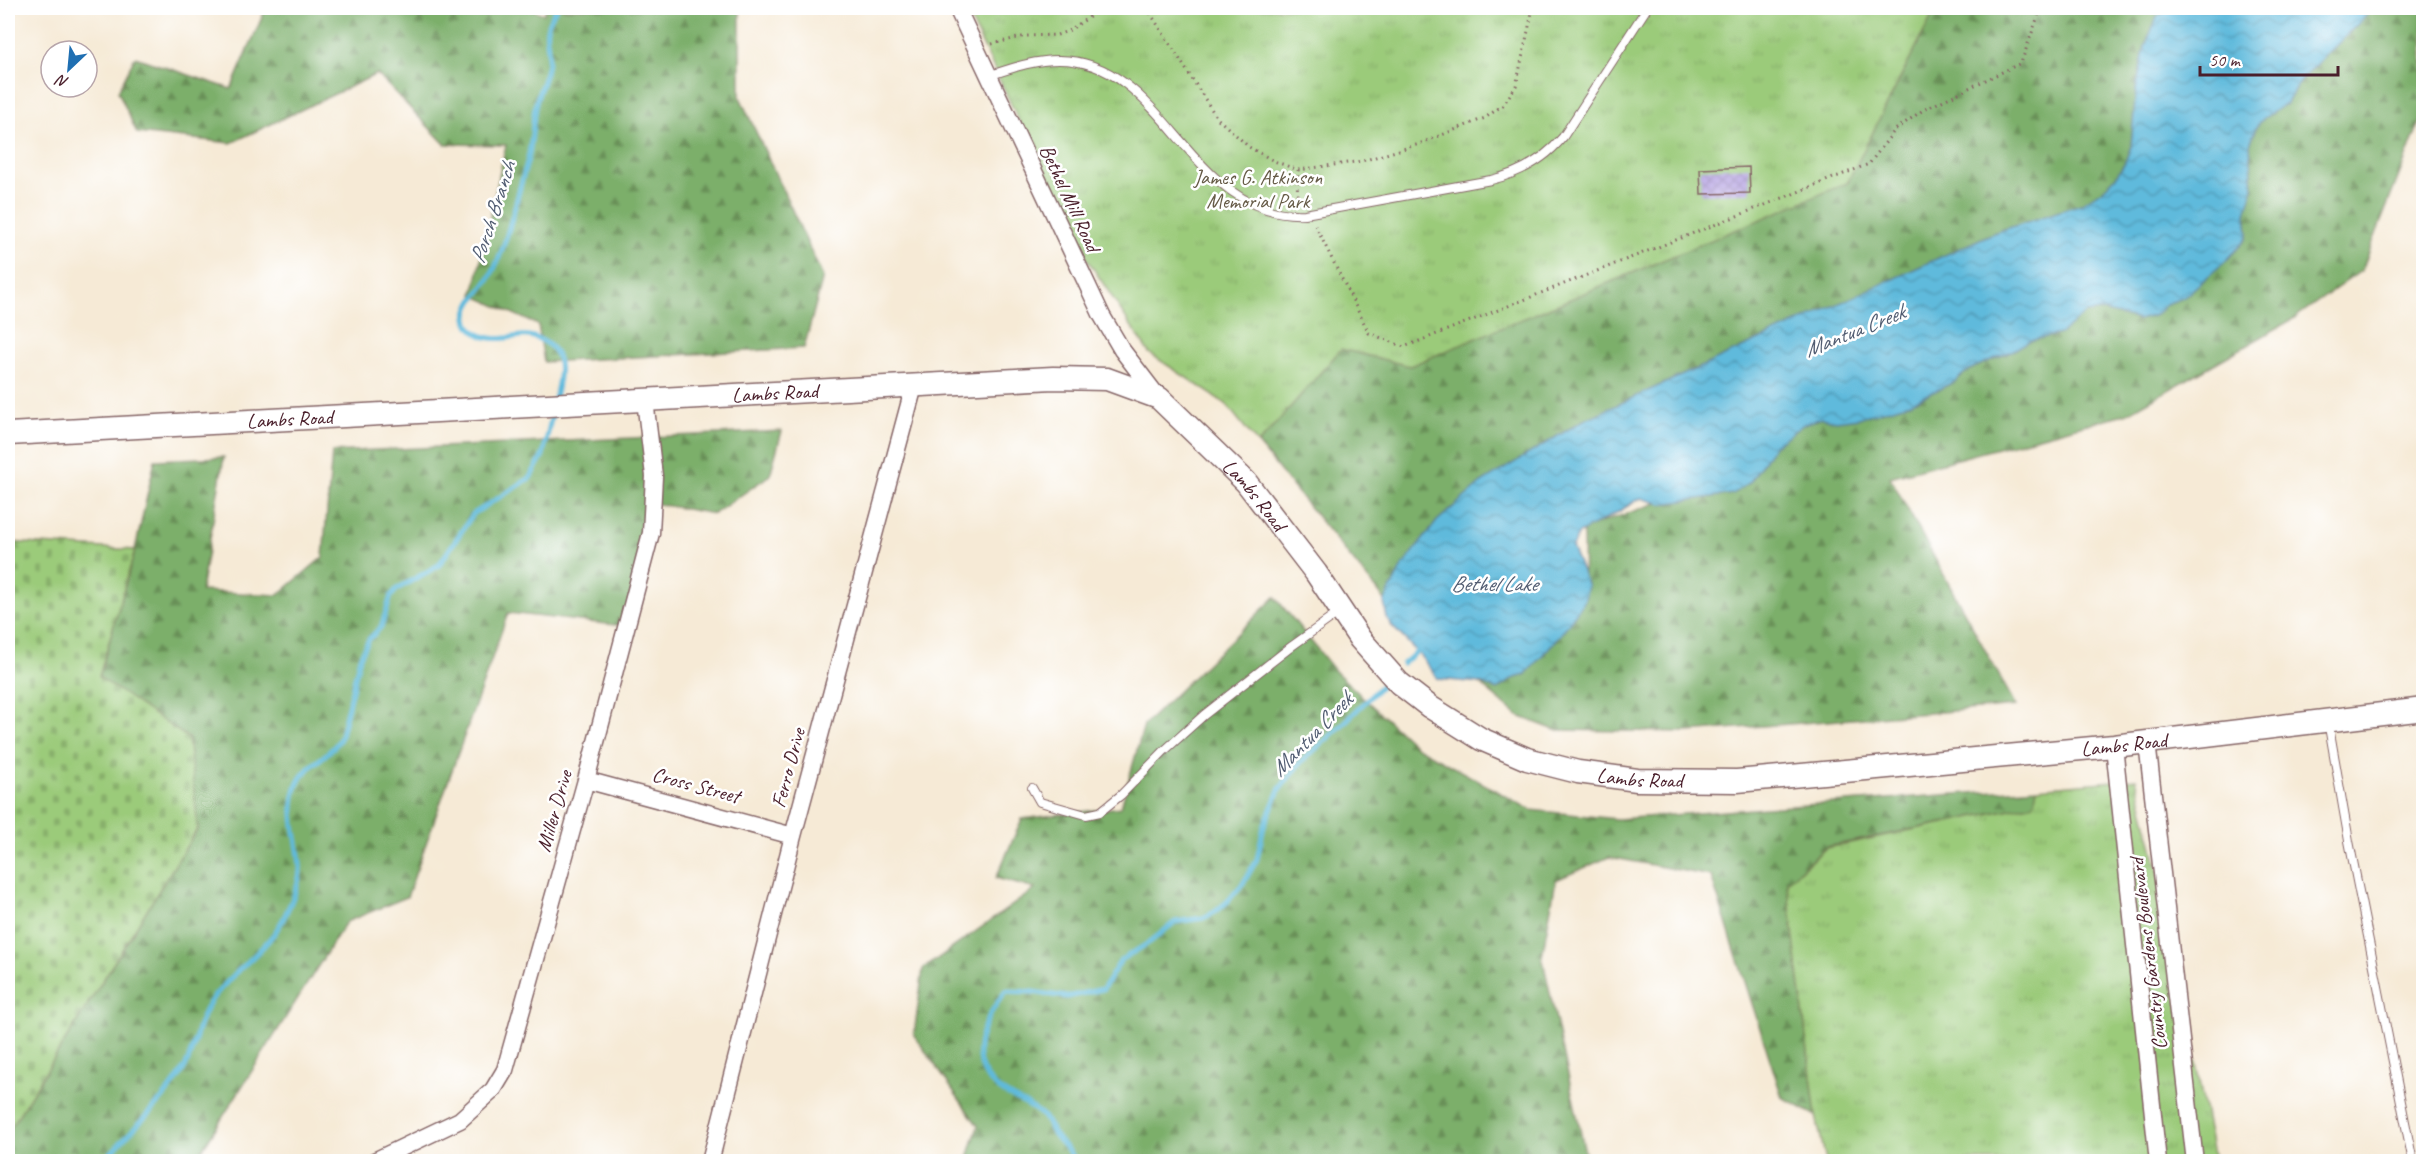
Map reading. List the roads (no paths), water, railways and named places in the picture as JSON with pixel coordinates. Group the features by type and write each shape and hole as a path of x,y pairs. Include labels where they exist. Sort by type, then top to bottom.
{"main road":[{"name":"Lambs Road","path":"8,434 1079,377 1107,379 1159,398 1246,482 1316,573 1360,639 1384,668 1430,707 1481,740 1527,759 1578,772 1637,780 1737,781 2114,746 2424,709"}],"street":[{"name":"Bethel Mill Road","path":"957,8 1102,316 1122,350 1159,398"},
{"name":"Ferro Drive","path":"710,1161 793,836 914,386"},
{"name":"Miller Drive","path":"372,1161 460,1120 493,1090 505,1070 586,780 651,533 654,476 645,400"},
{"name":"Country Gardens Boulevard","path":"2147,742 2194,1161"},
{"name":"Country Gardens Boulevard","path":"2114,746 2158,1161"},
{"name":"Cross Street","path":"586,780 793,836"}],"lane":[{"path":"988,76 1020,65 1049,61 1079,63 1102,70 1123,82 1138,95 1212,176 1235,195 1274,212 1288,215 1305,214 1491,180 1527,167 1547,153 1563,137 1647,8"},
{"path":"1032,788 1040,802 1086,815 1100,812 1121,795 1164,751 1204,715 1341,611"},
{"path":"2328,721 2349,841 2413,1161"}],"water":[{"name":"Bethel Lake","path":"2172,8 2374,8 2300,81 2287,103 2264,118 2256,127 2250,145 2253,188 2246,214 2248,233 2246,239 2227,260 2183,298 2166,304 2156,315 2139,320 2102,311 2086,313 2060,334 2029,341 1969,370 1954,382 1910,403 1859,418 1836,421 1822,418 1804,424 1774,446 1750,482 1733,494 1662,504 1641,498 1579,533 1572,547 1588,586 1584,602 1561,634 1525,675 1512,679 1497,690 1480,683 1438,679 1418,653 1391,625 1387,619 1384,602 1401,568 1437,521 1481,483 1582,421 1993,233 2081,204 2102,190 2115,178 2131,146 2136,89 2145,46 2157,17"}],"waterway":[{"name":"Porch Branch","path":"555,398 560,366 550,346 529,336 499,339 483,336 472,329 468,323 467,312 497,263 511,222 530,152 536,103 547,68 548,25 557,8"},
{"name":"Porch Branch","path":"103,1162 179,1077 186,1065 202,1017 210,1002 271,938 286,913 296,890 300,871 293,815 297,785 306,771 330,751 340,739 360,657 369,639 381,627 391,596 397,589 439,565 473,514 530,478 543,455 553,410"},
{"name":"Mantua Creek","path":"1403,664 1421,648"},
{"name":"Mantua Creek","path":"1077,1162 1041,1114 1005,1093 991,1082 983,1070 979,1058 979,1044 989,1017 997,1004 1006,991 1067,997 1103,989 1121,960 1150,942 1175,922 1203,918 1215,912 1244,882 1257,859 1264,826 1279,790 1299,764 1384,683"}],"park label":[{"name":"James G. Atkinson Memorial Park","path":"1258,189"}]}
